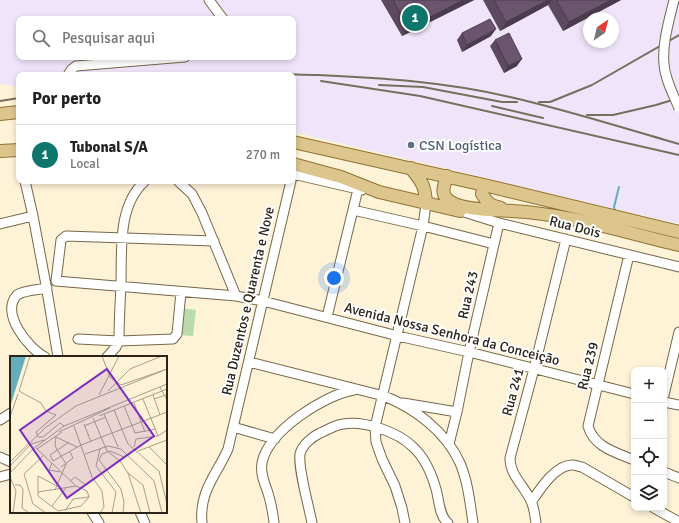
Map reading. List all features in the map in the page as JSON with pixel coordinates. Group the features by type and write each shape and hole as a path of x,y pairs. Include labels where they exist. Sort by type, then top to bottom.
{"main road":[{"path":"0,114 16,112"},
{"path":"296,143 447,176 679,232"},
{"path":"0,146 16,145"},
{"path":"0,151 16,150"},
{"path":"296,162 379,192 426,204 479,214 491,210"},
{"path":"296,165 340,177"},
{"path":"411,168 423,185 426,204"},
{"path":"447,176 443,187 443,194 453,203 477,209 512,211 573,218 679,245"},
{"path":"484,185 482,194 490,205 512,211"}],"street":[{"path":"209,0 221,16"},
{"path":"674,0 664,47 664,65 679,108"},
{"path":"70,72 76,66 149,60"},
{"path":"296,175 358,189 379,192"},
{"path":"26,184 47,288 58,356"},
{"path":"108,356 116,347 118,340 122,239 127,209 134,194 142,184"},
{"path":"181,184 192,194"},
{"path":"187,184 214,241 236,296"},
{"name":"Rua Duzentos e Quarenta e Nove","path":"202,523 202,504 205,492 228,449 290,184"},
{"path":"326,317 358,189"},
{"path":"405,523 399,497 376,442 375,427 398,336 423,226 426,204"},
{"path":"353,210 494,244"},
{"name":"Rua Dois","path":"464,212 499,223 679,268"},
{"path":"0,224 33,216"},
{"name":"Rua 243","path":"449,444 499,223"},
{"path":"42,267 57,268 61,240 66,236 214,241"},
{"name":"Rua 241","path":"532,501 513,472 510,466 510,458 534,369 566,239"},
{"name":"Rua 239","path":"629,255 588,426 589,432 598,444 631,459"},
{"name":"Avenida Nossa Senhora da Conceição","path":"57,268 56,281 236,296 263,301 631,393"},
{"path":"44,356 22,340 9,322 7,313 8,305 18,294 47,288"},
{"path":"78,339 173,339 176,337 181,292"},
{"path":"667,382 679,332"},
{"path":"249,362 384,396 399,402 457,412"},
{"path":"329,397 331,382"},
{"path":"274,523 268,494 262,476 262,464 267,450 274,439 309,409 329,397 357,389"},
{"path":"399,402 429,423 449,444 460,463 468,489 473,523"},
{"path":"667,403 679,405"},
{"path":"0,420 10,414"},
{"path":"312,523 300,464 300,453 306,443 316,435 342,424 357,423 375,427 394,434 413,447 427,466 436,488 443,517 448,523"},
{"path":"233,427 274,439"},
{"path":"0,457 10,462"},
{"path":"536,523 532,501 541,486 563,467 573,465 582,467 631,494"},
{"path":"667,473 679,478"},
{"path":"0,477 10,474"},
{"path":"659,511 679,522"},
{"path":"93,513 99,523"},
{"path":"140,513 145,523"}],"shaded area":[{"path":"0,0 679,0 679,224 296,133 296,72 16,72 16,87 0,84"}],"green space":[{"path":"182,308 196,310 193,336 179,335"}],"building":[{"path":"393,0 463,0 409,28"},
{"path":"494,0 548,0 506,22"},
{"path":"556,0 611,0 588,12 583,12 583,15 569,22"},
{"path":"490,19 496,29 467,45 462,33"},
{"path":"509,33 522,59 508,66 495,40"}],"waterway":[{"path":"615,211 614,207 619,187"}],"railway":[{"path":"539,102 550,102 592,85 679,35"},
{"path":"296,74 391,79 439,84 486,92 574,113 679,144"},
{"path":"321,81 420,96 679,155"},
{"path":"379,85 423,87 502,102 517,102"},
{"path":"0,101 16,98"},
{"path":"587,115 613,115 679,98"},
{"path":"492,106 543,118"}],"place":[{"name":"Tubonal S/A","path":"415,18"},
{"name":"CSN Logística","path":"411,145"}]}
